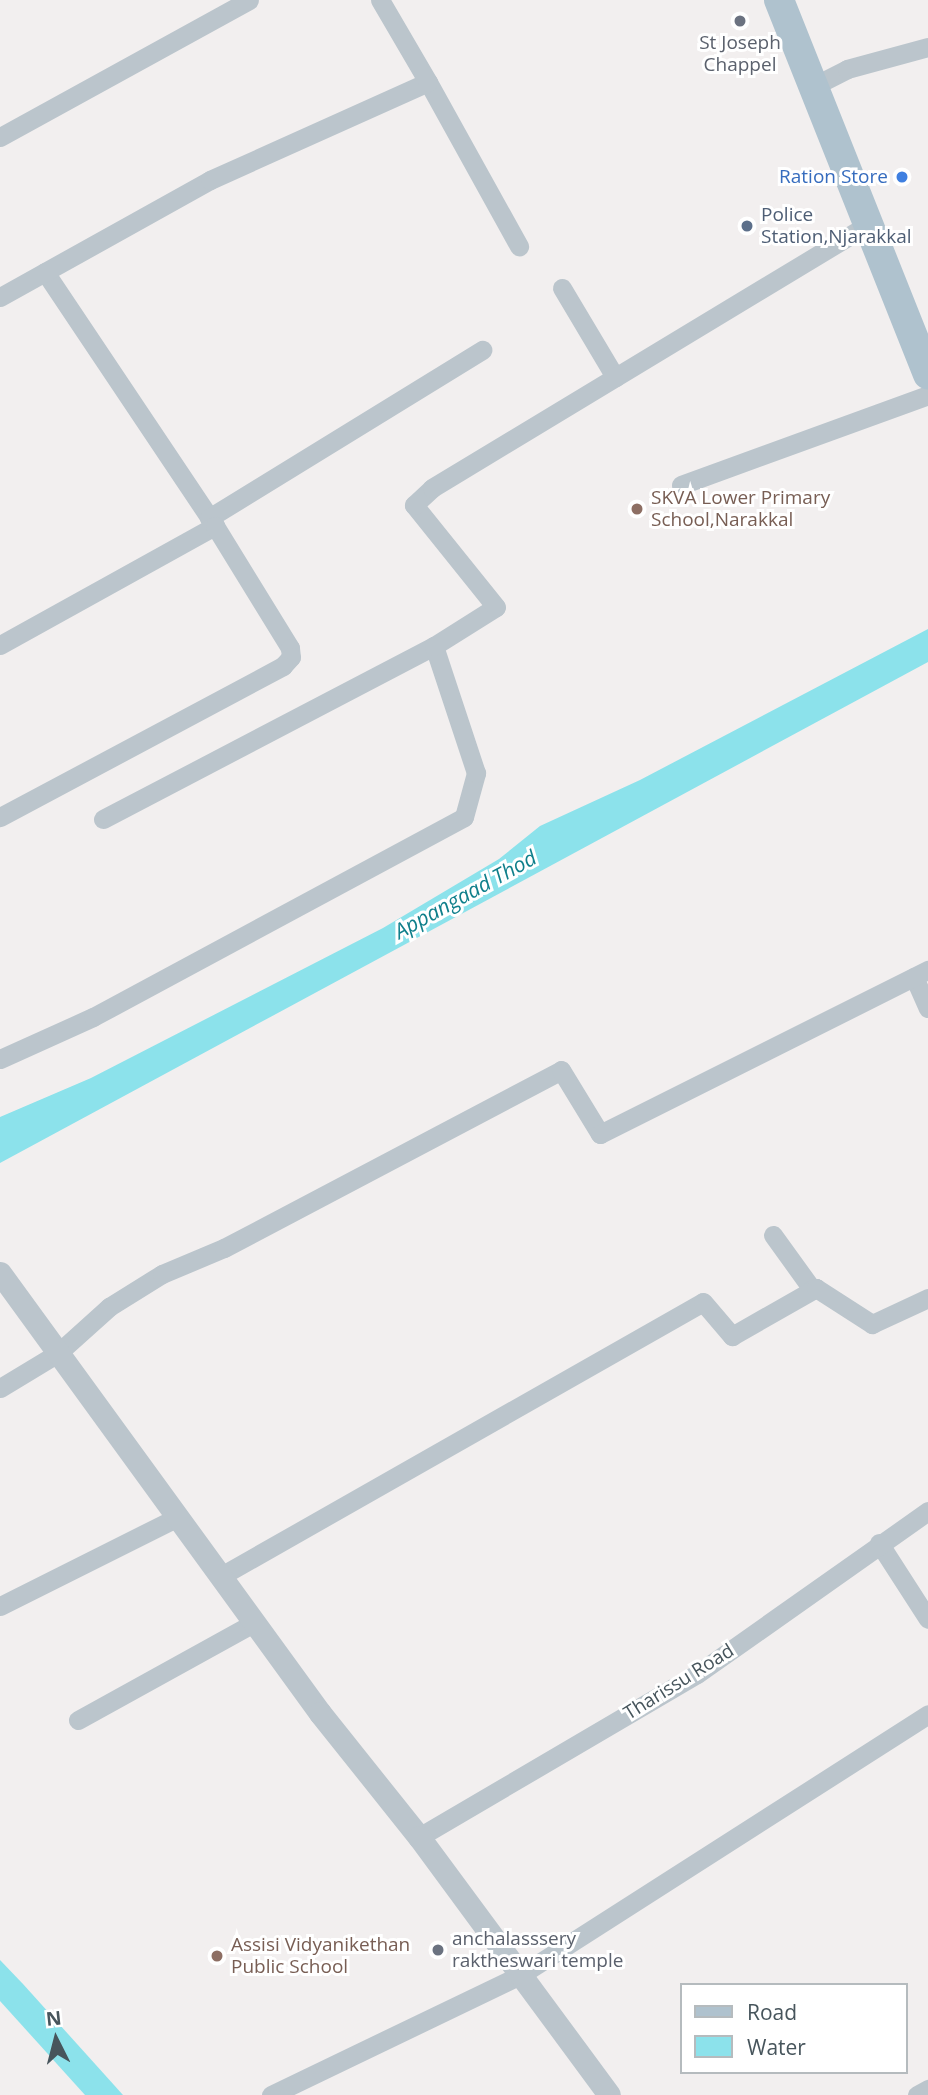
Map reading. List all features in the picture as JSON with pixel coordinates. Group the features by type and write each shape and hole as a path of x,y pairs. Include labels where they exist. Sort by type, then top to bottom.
{"main road":[{"path":"779,0 928,374"}],"street":[{"path":"0,137 249,0"},
{"path":"380,0 519,246"},
{"path":"814,86 847,69 928,47"},
{"path":"0,297 210,180 428,82"},
{"path":"103,819 434,646 496,607 414,505 432,488 869,224"},
{"path":"0,817 283,666 290,657 290,648 212,522 45,272"},
{"path":"562,288 615,377"},
{"path":"0,645 212,522 482,350"},
{"path":"681,485 928,395"},
{"path":"0,1059 93,1017 464,817 476,772 434,646"},
{"path":"0,1388 58,1353 109,1307 162,1273 224,1248 561,1070 600,1134 921,973 928,1008"},
{"path":"773,1235 812,1289 816,1288 872,1324 928,1298"},
{"path":"0,1273 254,1623 522,1973 609,2095"},
{"path":"221,1576 703,1302 732,1336 816,1288"},
{"name":"Tharissu Road","path":"419,1837 697,1674 879,1543 928,1511"},
{"path":"0,1606 178,1517"},
{"path":"879,1543 928,1619"},
{"path":"78,1720 254,1623"},
{"path":"271,2095 522,1973 928,1714"},
{"path":"917,2095 928,2089"}],"water":[{"name":"Appangaad Thod","path":"928,629 928,662 0,1163 0,1117 91,1078 383,928 499,859 540,826 640,780"},
{"path":"0,1960 123,2095 85,2095 0,2001"}],"place":[{"name":"St Joseph Chappel","path":"740,21"},
{"name":"Ration Store","path":"902,177"},
{"name":"Police Station,Njarakkal","path":"747,226"},
{"name":"SKVA Lower Primary School,Narakkal","path":"637,509"},
{"name":"anchalasssery raktheswari temple","path":"438,1950"},
{"name":"Assisi Vidyanikethan Public School","path":"217,1956"}]}
